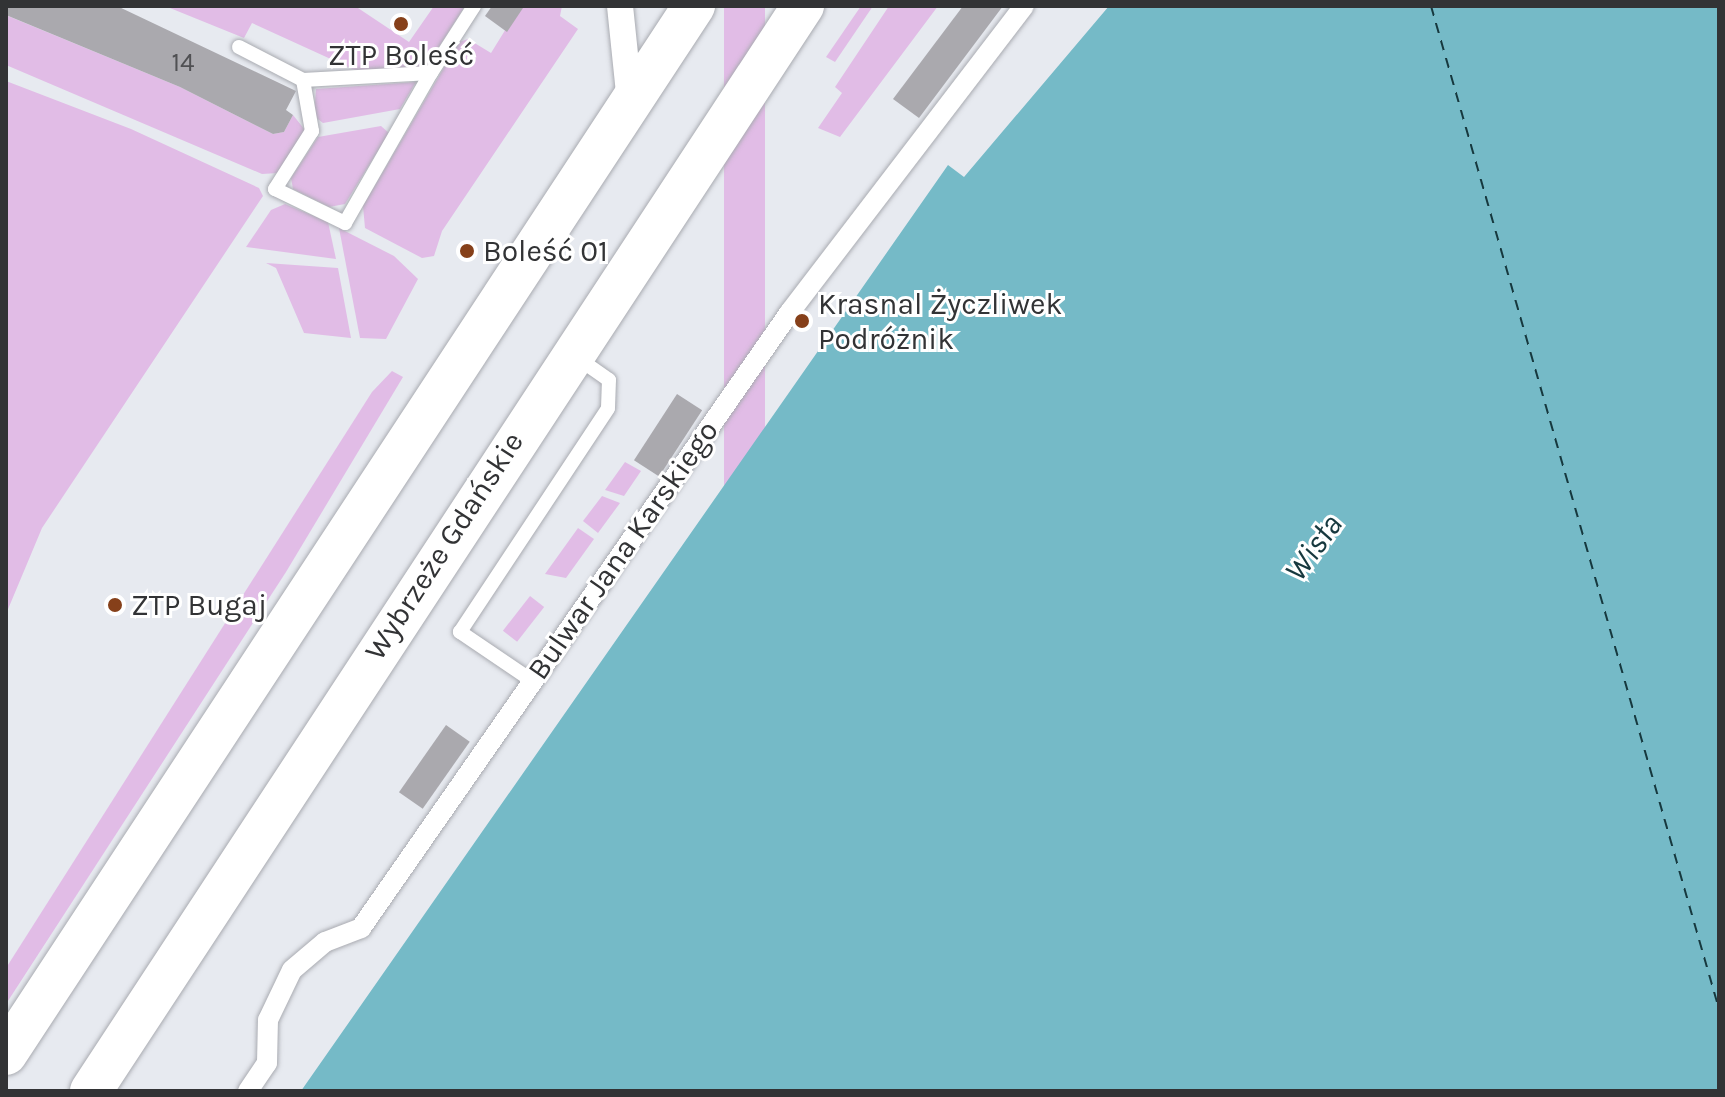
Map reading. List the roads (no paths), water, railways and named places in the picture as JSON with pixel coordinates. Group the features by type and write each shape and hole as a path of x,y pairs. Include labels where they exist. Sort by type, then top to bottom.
{"main road":[{"path":"6,1054 694,6"},
{"name":"Wybrzeże Gdańskie","path":"91,1091 569,353 803,6"}],"street":[{"path":"620,6 630,102"},
{"name":"Bulwar Jana Karskiego","path":"248,1091 267,1063 268,1020 282,985 307,954 361,928 790,312 1024,6"}],"lane":[{"path":"303,80 312,131 275,189 345,223 431,73 474,6"},
{"path":"239,47 303,80 431,73"},
{"path":"531,680 460,632 608,408 609,380 569,353"}],"water":[{"name":"Wisła","path":"1109,6 1719,6 1719,1091 301,1091 948,165 964,177"}],"place":[{"name":"ZTP Boleść","path":"401,24"},
{"name":"Boleść 01","path":"467,251"},
{"name":"Krasnal Życzliwek Podróżnik","path":"802,321"},
{"name":"ZTP Bugaj","path":"115,605"}]}
